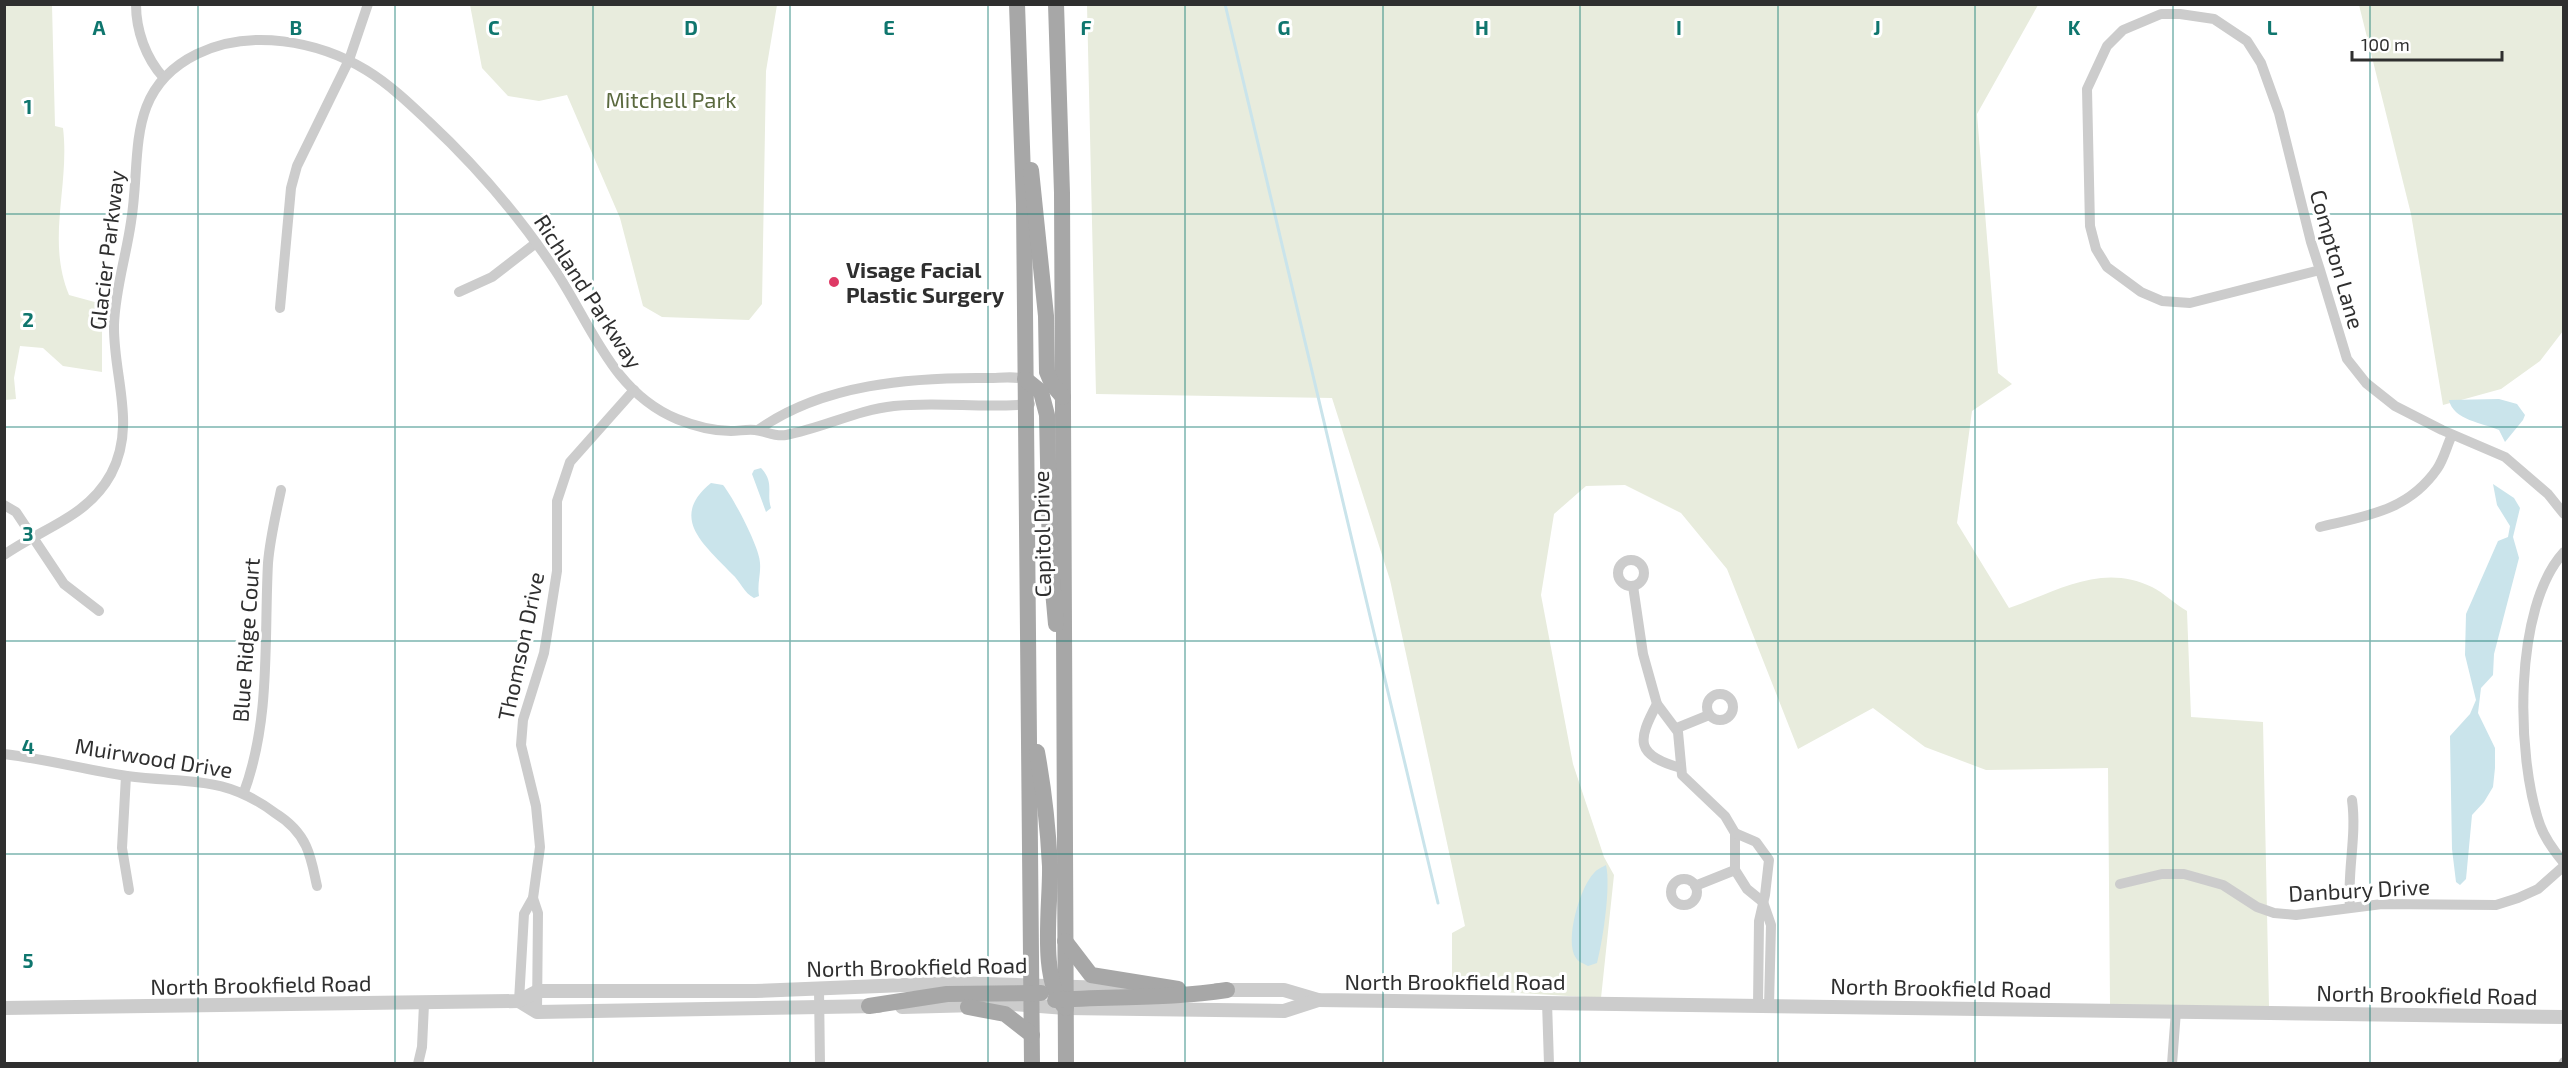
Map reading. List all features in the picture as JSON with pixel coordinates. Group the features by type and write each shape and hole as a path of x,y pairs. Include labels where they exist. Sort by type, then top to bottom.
{"main road":[{"path":"1017,4 1022,122 1025,379 1036,387 1045,401 1052,592 1066,715"},
{"name":"Capitol Drive","path":"1056,4 1062,193 1066,715 1065,941 1060,995 1066,1064"},
{"path":"1022,122 1035,188 1046,316 1047,372 1052,384 1063,397"},
{"name":"Capitol Drive","path":"1025,379 1032,1064"},
{"path":"1029,707 1042,783 1050,866 1050,968 1060,995"},
{"path":"1065,941 1091,975 1178,989"},
{"path":"869,1006 947,994 1182,997 1227,990"},
{"path":"968,1007 1005,1014 1014,1018 1032,1035"}],"street":[{"path":"136,4 139,29 145,47 163,77"},
{"path":"280,308 291,188 297,166 349,60 368,4"},
{"name":"Compton Lane","path":"2320,270 2190,303 2162,301 2141,292 2107,267 2096,249 2090,226 2087,89 2107,46 2123,30 2161,14 2180,14 2214,19 2247,41 2261,63 2279,113 2320,270 2347,359 2366,383 2395,406 2452,435 2505,457 2548,494 2564,514"},
{"name":"Richland Parkway","path":"163,77 197,54 217,47 256,41 308,45 349,60 385,83 450,141 495,190 561,279 610,365 633,390 661,411 693,424 728,431 758,430 769,435 783,435 839,418 889,407 1025,405 1063,397"},
{"name":"Glacier Parkway","path":"4,555 31,537 66,522 85,508 112,472 121,445 124,399 117,366 114,324 118,285 132,220 140,122 145,108 163,77"},
{"path":"459,292 492,277 536,243"},
{"name":"Richland Parkway","path":"758,430 772,420 813,402 848,391 888,385 964,377 1025,379 1063,397"},
{"path":"888,385 889,407"},
{"name":"Thomson Drive","path":"519,1001 524,914 533,898 540,847 536,806 521,745 523,720 544,652 557,572 557,501 570,462 633,390"},
{"path":"2320,527 2386,511 2424,485 2439,467 2452,435"},
{"name":"Blue Ridge Court","path":"244,792 251,773 263,705 268,561 281,490"},
{"path":"4,506 16,512 64,584 99,610"},
{"path":"2564,552 2548,573 2536,600 2526,658 2524,694 2526,750 2532,798 2540,826 2564,865"},
{"path":"1633,586 1643,654 1657,704 1677,728 1681,768 1687,782 1725,816 1735,833 1735,870 1747,889 1763,902"},
{"path":"1657,704 1644,729 1645,749 1650,756 1681,768"},
{"path":"1677,728 1709,715"},
{"name":"Muirwood Drive","path":"4,754 52,760 126,776 202,782 244,792 287,821 296,831 310,856 317,886"},
{"path":"126,776 122,848 129,890"},
{"path":"2350,907 2349,865 2355,821 2352,800"},
{"path":"1735,833 1756,842 1769,860 1759,921 1764,1006"},
{"name":"Danbury Drive","path":"2120,884 2162,874 2184,874 2223,885 2257,906 2274,913 2296,915 2350,907 2414,903 2496,904 2538,889 2564,865"},
{"path":"1695,886 1735,870"},
{"name":"Thomson Drive","path":"533,898 538,913 537,1012"},
{"name":"North Brookfield Road","path":"4,1008 424,1004 519,1001 538,991 577,993 954,983 1032,994"},
{"path":"819,988 819,1064"},
{"name":"North Brookfield Road","path":"1060,995 1178,989 1284,990 1318,1000 2564,1017"},
{"name":"North Brookfield Road","path":"537,1012 820,1006 968,1007 1032,994"},
{"name":"North Brookfield Road","path":"1060,995 1284,1011 1318,1000"},
{"path":"519,1001 537,1012"},
{"path":"1547,1002 1549,1064"},
{"path":"418,1064 422,1047 424,1004"},
{"path":"2172,1064 2176,1011"}],"green space":[{"path":"5,4 52,5 55,126 63,128 64,150 59,253 62,274 69,295 102,304 102,372 63,366 43,348 20,346 14,378 16,399 5,400"},
{"name":"Mitchell Park","path":"470,5 777,5 766,71 762,304 749,320 662,317 643,306 620,218 567,95 539,101 508,96 482,68"},
{"path":"1087,5 2038,5 1977,114 1998,373 2012,384 1972,411 1957,523 2009,608 2061,588 2097,578 2115,577 2133,580 2161,592 2187,611 2191,717 2263,722 2269,1007 2110,1005 2108,768 1986,770 1925,747 1873,708 1798,749 1727,569 1681,513 1625,485 1586,486 1554,514 1541,595 1573,764 1604,857 1614,875 1601,998 1452,989 1452,933 1465,926 1390,580 1332,398 1096,394"},
{"path":"2359,5 2563,5 2563,331 2540,361 2501,389 2443,405 2411,214"}],"water":[{"path":"2499,399 2517,404 2525,415 2505,442 2499,430 2462,416 2456,412 2449,400"},
{"path":"761,468 769,483 771,508 766,512 752,474 754,470"},
{"path":"711,483 723,485 756,546 760,567 759,596 754,598 702,542 695,531 692,508 698,496"},
{"path":"2493,484 2514,498 2520,508 2513,537 2519,558 2494,654 2493,675 2481,688 2478,713 2495,748 2493,787 2484,802 2472,815 2466,879 2460,885 2456,882 2452,849 2450,736 2470,714 2476,700 2465,655 2466,614 2498,541 2508,537 2510,526 2497,505"},
{"path":"1606,865 1607,899 1602,941 1597,963 1588,966 1577,959 1573,950 1575,914 1589,880 1595,872"}],"waterway":[{"path":"1225,4 1438,903"}],"place":[{"name":"Visage Facial Plastic Surgery","path":"834,282"}]}
